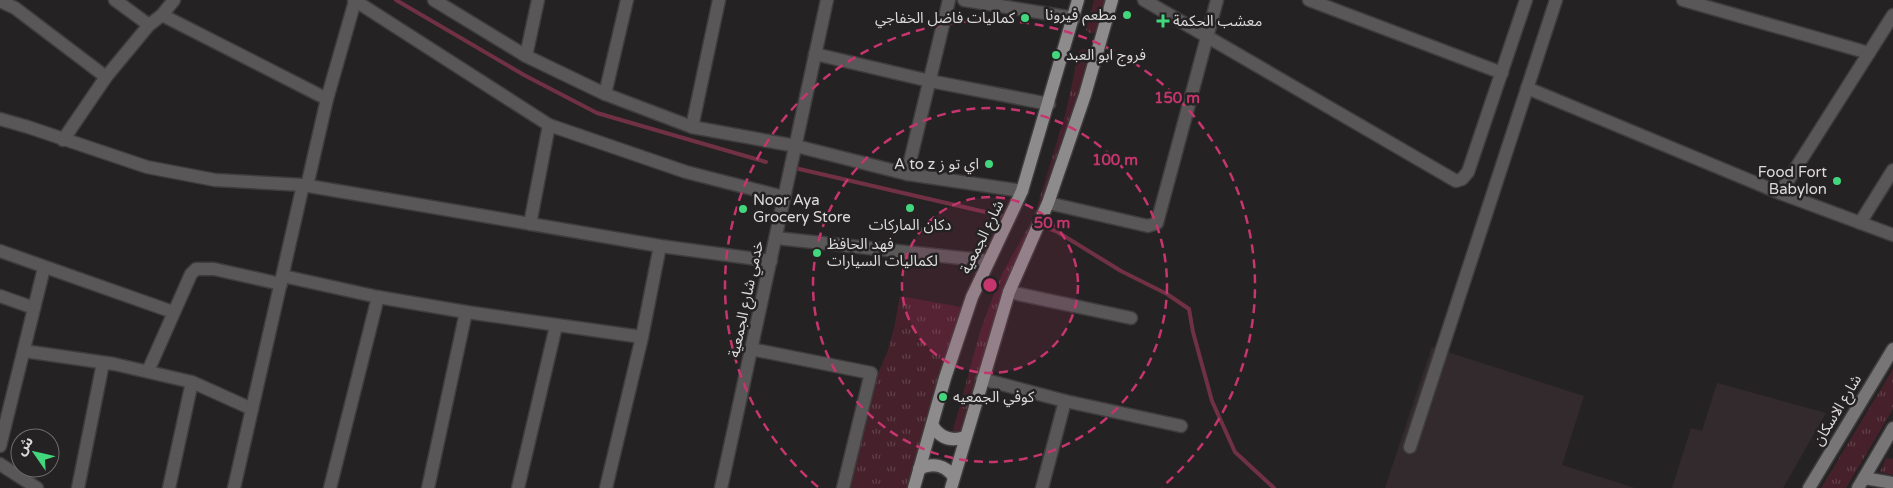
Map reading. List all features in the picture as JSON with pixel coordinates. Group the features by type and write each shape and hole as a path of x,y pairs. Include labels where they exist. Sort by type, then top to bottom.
{"main road":[{"name":"شارع الجمعية","path":"914,488 945,378 972,297 1003,235 1022,191 1078,0"},
{"path":"952,483 1009,292 1048,202 1085,95 1112,0"},
{"name":"شارع الاسكان","path":"1809,488 1893,349"},
{"path":"932,425 940,435 946,438 953,440 965,437"},
{"path":"1861,483 1888,447 1893,428"},
{"path":"919,469 925,466 945,468 952,483"},
{"path":"1861,483 1893,482"}],"street":[{"path":"114,0 149,25"},
{"path":"63,140 106,77 149,25 162,15 174,0"},
{"path":"234,488 326,99 355,0 549,125 686,172 784,197"},
{"path":"526,56 538,0"},
{"path":"605,94 627,0"},
{"path":"692,127 719,0"},
{"name":"خدمي شارع الجمعية","path":"721,488 827,0"},
{"path":"907,174 949,0"},
{"path":"964,0 1074,18"},
{"path":"1144,0 1452,180 1462,179 1468,172 1526,0"},
{"path":"1048,202 1148,226 1157,223 1217,0"},
{"path":"1309,0 1502,73"},
{"path":"1410,447 1556,0"},
{"path":"1683,0 1869,53"},
{"path":"0,1 16,8 106,77"},
{"path":"438,1 526,56 605,94 692,127 796,146 907,174 1022,191"},
{"path":"162,15 326,99"},
{"path":"1780,193 1893,15"},
{"path":"815,54 930,81 1049,104"},
{"path":"1527,88 1780,193 1893,235"},
{"path":"0,119 147,167 215,180 305,185 660,246 771,261"},
{"path":"530,224 549,125"},
{"path":"1860,223 1893,170"},
{"path":"776,238 989,261"},
{"path":"606,488 642,337 660,246"},
{"path":"0,251 173,312"},
{"path":"0,446 4,408 24,350 44,268"},
{"path":"148,371 173,312 191,274 196,269 214,269 466,312 642,337"},
{"path":"1009,292 1131,318"},
{"path":"0,296 34,308"},
{"path":"330,488 378,297"},
{"path":"428,488 466,312"},
{"path":"518,488 556,326"},
{"path":"752,348 871,373 843,488"},
{"path":"24,350 103,362 192,382 252,409"},
{"path":"78,488 103,362"},
{"path":"982,379 1065,401 1181,426"},
{"path":"170,488 192,382"},
{"path":"1042,488 1065,401"},
{"path":"0,464 37,488"}],"shaded area":[{"path":"1432,347 1584,396 1562,465 1635,488 1385,488"},
{"path":"1717,383 1826,413 1783,488 1672,488 1691,428 1702,431"}],"green space":[{"path":"1094,0 1105,0 1097,31 1091,34 1086,30"},
{"path":"1084,49 1087,51 1088,56 1070,126 1049,195 998,306 961,435 955,435 953,430 980,332 1003,272 1034,217 1066,112 1079,51"},
{"path":"900,296 961,307 912,488 843,488 875,380 887,353"},
{"path":"1893,369 1893,409 1846,488 1821,488"},
{"path":"1886,458 1893,459 1893,475 1880,472"}],"waterway":[{"path":"396,0 524,75 597,113 766,162"},
{"path":"795,168 1007,217"},
{"path":"1041,226 1056,231 1121,271 1167,294 1189,309 1193,332 1212,401 1235,452 1274,488"}],"place":[{"name":"مطعم فيرونا","path":"1127,15"},
{"name":"كماليات فاضل الخفاجي","path":"1025,18"},
{"name":"معشب الحكمة","path":"1163,21"},
{"name":"فروج ابو العبد","path":"1056,55"},
{"name":"A to z اي تو ز","path":"989,164"},
{"name":"Food Fort Babylon","path":"1837,181"},
{"name":"دكان الماركات","path":"910,208"},
{"name":"Noor Aya Grocery Store","path":"743,209"},
{"name":"فهد الحافظ لكماليات السيارات","path":"817,253"},
{"name":"كوفي الجمعيه","path":"943,397"}]}
